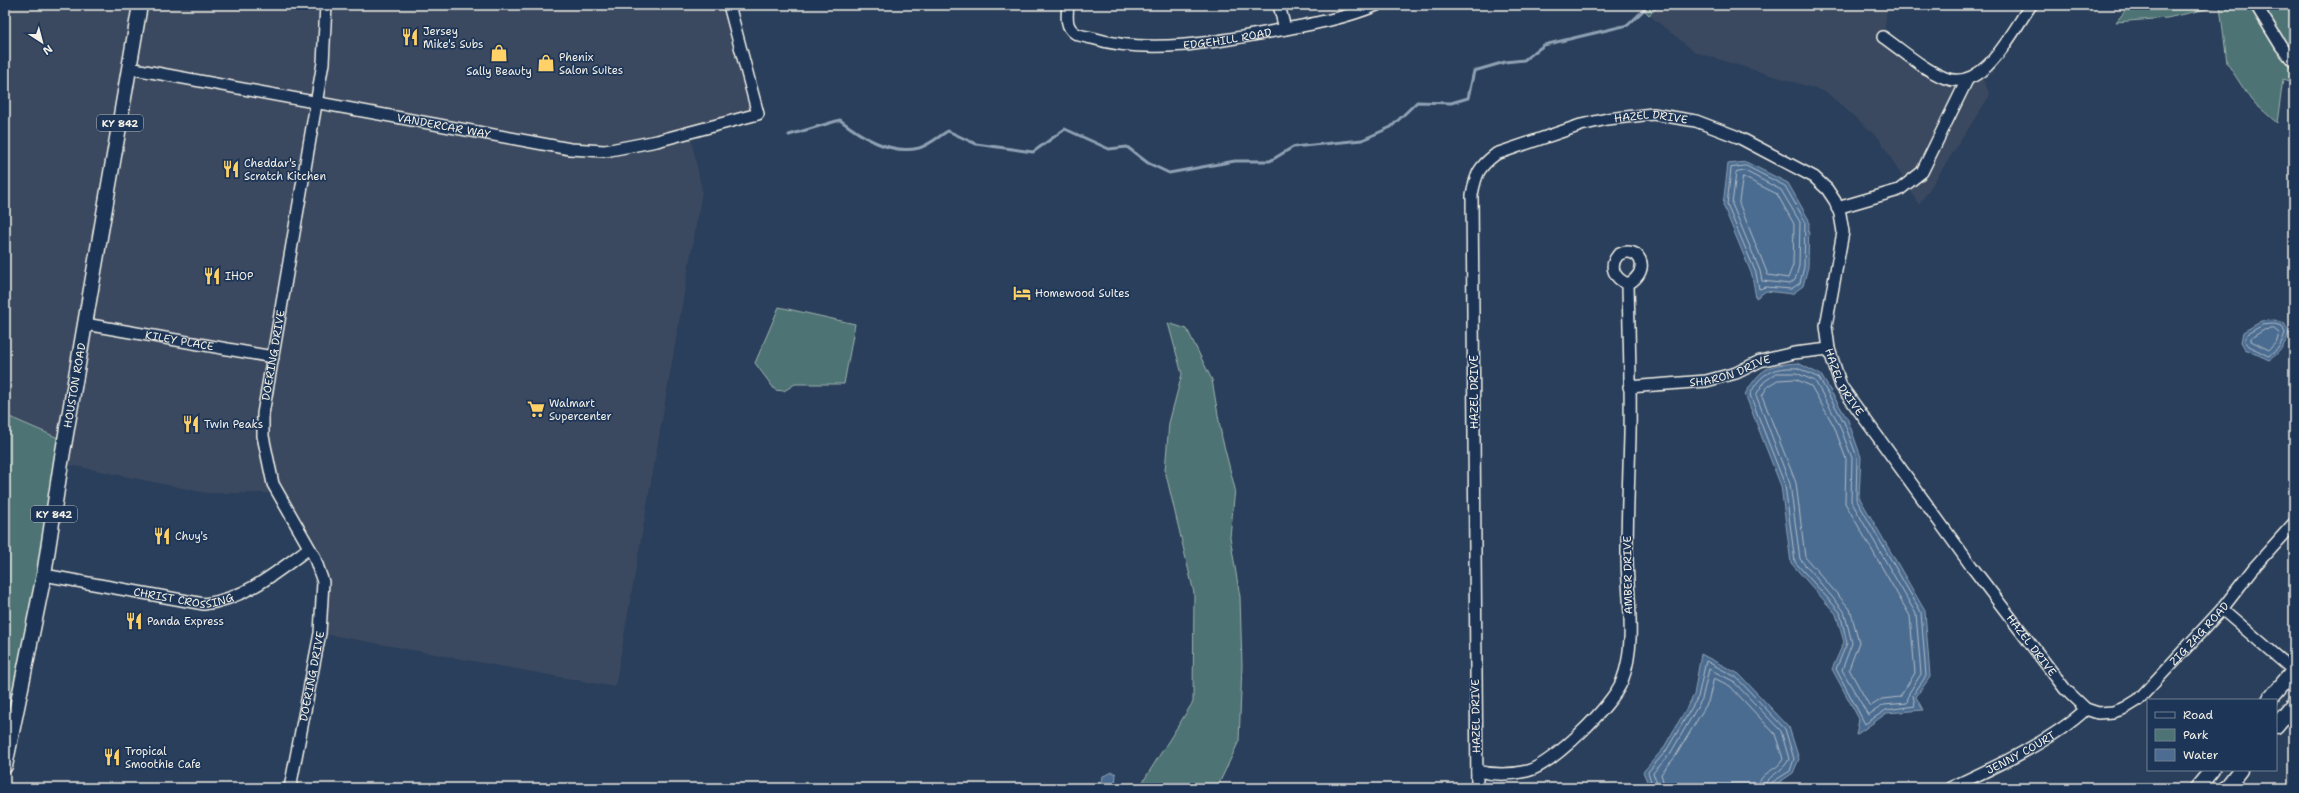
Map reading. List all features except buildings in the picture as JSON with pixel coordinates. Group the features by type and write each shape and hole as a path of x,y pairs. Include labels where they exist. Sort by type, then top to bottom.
{"main road":[{"name":"HOUSTON ROAD","path":"5,766 44,575 85,324 140,5"},
{"path":"2271,699 2294,671"},
{"path":"2277,725 2294,704"},
{"path":"2197,788 2211,771"},
{"path":"2226,788 2239,771"}],"street":[{"name":"DOERING DRIVE","path":"290,788 320,633 323,582 309,548 277,493 266,457 263,414 325,47 326,5"},
{"name":"VANDERCAR WAY","path":"130,68 570,149 605,151 657,141 758,114 729,5"},
{"name":"EDGEHILL ROAD","path":"1068,5 1067,17 1069,27 1075,33 1104,42 1134,45 1181,45 1222,41 1334,19 1377,5"},
{"path":"1279,5 1285,29"},
{"path":"1884,37 1936,74 1946,78 1967,80 1980,73 1989,65 2030,5"},
{"path":"2256,5 2281,46 2294,62"},
{"path":"1837,208 1899,190 1922,172 1967,80"},
{"name":"HAZEL DRIVE","path":"1476,788 1472,203 1476,174 1485,162 1496,154 1581,125 1607,119 1653,114 1696,121 1738,137 1814,177 1827,189 1837,208 1843,232 1826,326 1829,349 1841,386 1878,440 2065,689 2086,709"},
{"name":"AMBER DRIVE","path":"1476,771 1505,774 1528,771 1542,764 1600,714 1612,701 1622,682 1628,659 1630,634 1627,551 1629,387 1628,284"},
{"name":"KILEY PLACE","path":"85,324 273,357"},
{"name":"SHARON DRIVE","path":"1629,387 1706,381 1736,373 1760,361 1794,353 1829,349"},
{"name":"ZIG ZAG ROAD","path":"2086,709 2098,713 2113,712 2125,708 2138,700 2222,609 2253,569 2294,523"},
{"name":"CHRIST CROSSING","path":"44,575 204,604 223,602 240,595 309,548"},
{"path":"2222,609 2294,671"},
{"name":"JENNY COURT","path":"1950,788 2040,741 2073,721 2086,709"}],"shaded area":[{"path":"5,5 729,5 758,114 690,133 702,191 615,687 320,633 323,582 277,493 207,493 61,463 65,441 5,415"},
{"path":"1660,5 1887,5 1884,37 1946,78 1980,73 1990,95 1919,205 1879,138 1826,92 1695,52 1649,15"}],"green space":[{"path":"1642,5 1660,5 1649,15"},
{"path":"2130,5 2294,5 2294,83 2283,79 2277,123 2251,100 2227,63 2220,6 2167,18 2116,22"},
{"path":"779,307 855,324 844,384 795,384 784,391 775,390 755,363"},
{"path":"1168,323 1187,329 1212,380 1222,438 1235,489 1230,537 1240,597 1242,666 1239,741 1217,788 1139,788 1193,702 1194,593 1165,470 1169,423 1182,374"},
{"path":"5,415 65,441 5,766"}],"water":[{"path":"1746,162 1788,183 1809,220 1808,267 1803,286 1792,294 1766,291 1756,298 1752,275 1723,205 1728,164"},
{"path":"2274,320 2284,323 2289,332 2284,345 2276,354 2269,360 2245,349 2241,342 2243,332 2262,321"},
{"path":"1798,363 1821,375 1848,420 1861,457 1859,497 1925,611 1930,677 1916,697 1923,710 1887,713 1856,735 1859,719 1832,669 1844,642 1836,614 1791,563 1781,486 1745,394 1756,378 1766,369 1779,365"},
{"path":"1701,654 1739,674 1789,727 1799,759 1793,773 1771,788 1650,788 1643,772 1663,749 1694,695"},
{"path":"1113,772 1116,774 1115,788 1101,788 1103,776"}],"waterway":[{"path":"789,135 840,120 867,138 887,147 898,149 908,150 923,147 948,131 976,144 1033,152 1065,129 1109,149 1127,147 1148,163 1169,173 1235,161 1270,161 1293,147 1362,140 1391,127 1417,102 1451,103 1468,98 1474,71 1505,62 1524,60 1544,45 1628,25 1649,5"}],"place":[{"name":"Jersey Mike's Subs","path":"410,37"},
{"name":"Sally Beauty","path":"499,53"},
{"name":"Phenix Salon Suites","path":"546,63"},
{"name":"Cheddar's Scratch Kitchen","path":"231,169"},
{"name":"IHOP","path":"212,276"},
{"name":"Homewood Suites","path":"1022,293"},
{"name":"Walmart Supercenter","path":"536,409"},
{"name":"Twin Peaks","path":"191,424"},
{"name":"Chuy's","path":"162,536"},
{"name":"Panda Express","path":"134,621"},
{"name":"Tropical Smoothie Cafe","path":"112,757"}]}
